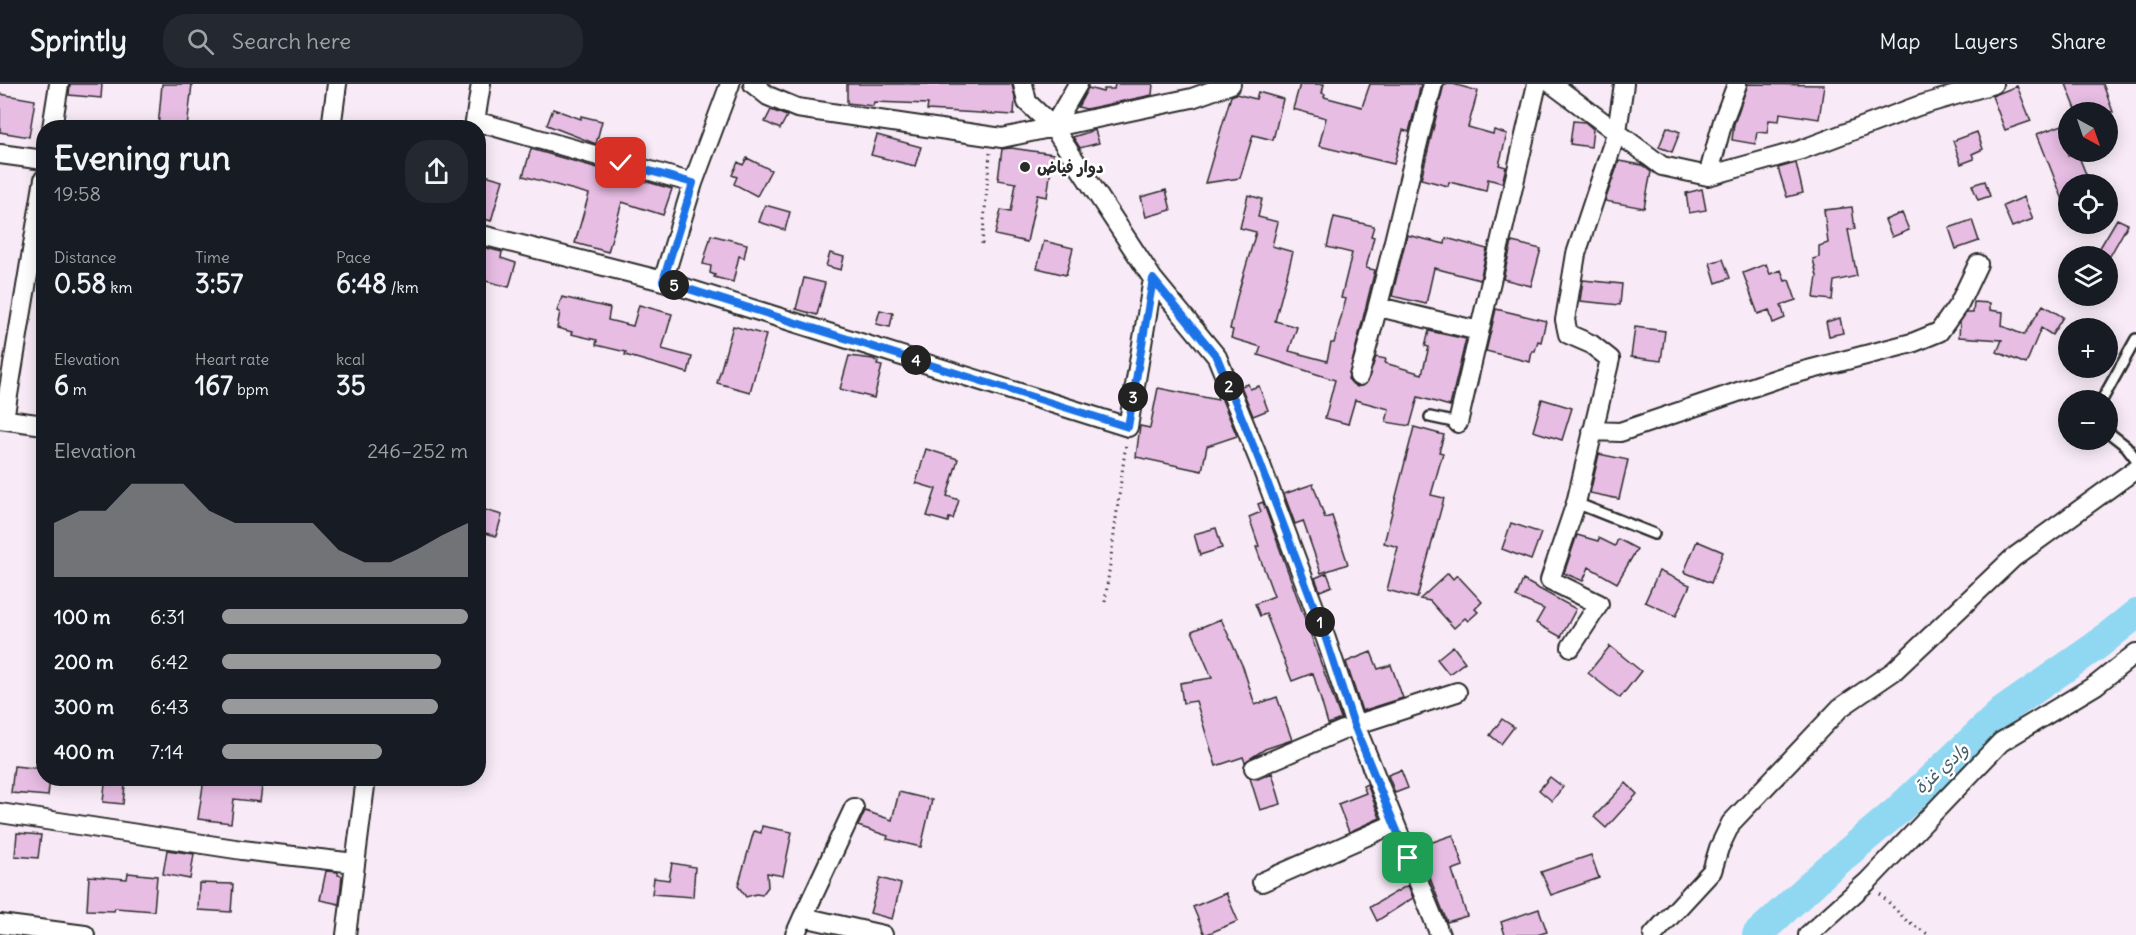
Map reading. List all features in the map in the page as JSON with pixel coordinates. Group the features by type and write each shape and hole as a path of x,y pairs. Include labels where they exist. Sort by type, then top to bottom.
{"street":[{"path":"53,120 59,84"},
{"path":"332,120 337,84"},
{"path":"476,120 481,84"},
{"path":"663,281 693,183 730,84"},
{"path":"753,84 768,96 797,108 1002,138 1192,98 1230,84"},
{"path":"1023,84 1027,102 1053,127 1153,279 1217,357 1259,460 1326,639 1354,725 1440,935"},
{"path":"1053,127 1078,84"},
{"path":"1359,375 1379,307 1400,211 1433,84"},
{"path":"1458,423 1537,84"},
{"path":"1552,84 1662,166 1708,176 1798,151 1918,106 1993,84"},
{"path":"1571,647 1599,604 1550,580 1576,503 1610,359 1591,344 1568,334 1565,320 1576,254 1617,131 1624,84"},
{"path":"1708,176 1723,121 1737,84"},
{"path":"486,127 693,183"},
{"path":"0,154 36,159"},
{"path":"36,225 2,419 36,424"},
{"path":"486,236 663,281 1128,427 1153,279"},
{"path":"1592,431 1620,432 1785,376 1912,343 1939,332 1959,304 1978,264"},
{"path":"1379,307 1479,332"},
{"path":"1653,935 1712,871 1719,848 1731,823 1840,708 1894,671 2013,558 2136,469"},
{"path":"1808,935 1868,882 2001,742 2096,685 2136,653"},
{"path":"1254,768 1354,725 1457,692"},
{"path":"346,935 365,786"},
{"path":"795,935 854,808"},
{"path":"0,813 242,850 355,863"},
{"path":"1262,882 1395,824"},
{"path":"803,917 883,935"},
{"path":"0,924 85,935"}],"lane":[{"path":"2108,390 2136,339"},
{"path":"1430,417 1458,423"},
{"path":"2118,440 2136,459"},
{"path":"1576,503 1654,534"}],"path":[{"path":"982,244 990,136"},
{"path":"1105,602 1128,427"},
{"path":"1868,882 1906,920 1929,935"}],"building":[{"path":"70,84 102,84 101,98 69,95"},
{"path":"162,84 192,84 188,120 159,120"},
{"path":"847,84 1012,84 1015,98 1014,115 927,110 928,104 874,102 873,106 847,103"},
{"path":"1115,84 1153,84 1152,95 1086,109 1078,107 1088,88 1103,92 1104,89 1114,89"},
{"path":"1300,84 1324,84 1322,93 1325,94 1324,97 1362,107 1370,84 1421,84 1409,132 1403,130 1394,164 1319,146 1326,118 1293,109"},
{"path":"1444,84 1453,84 1478,91 1468,127 1493,134 1494,130 1507,134 1499,165 1506,167 1502,183 1488,179 1486,191 1449,182 1448,186 1421,179"},
{"path":"1748,84 1824,85 1819,119 1780,113 1779,121 1769,120 1767,133 1757,132 1755,144 1732,140 1734,124"},
{"path":"2066,84 2103,84 2109,102 2073,102"},
{"path":"2017,86 2031,121 2005,130 1992,96"},
{"path":"1258,92 1283,99 1273,140 1253,135 1240,178 1205,183 1231,96 1236,94 1256,99"},
{"path":"0,94 35,100 29,137 0,132"},
{"path":"553,109 581,119 581,116 602,121 596,144 547,125"},
{"path":"771,110 787,116 780,129 765,122"},
{"path":"1573,121 1585,122 1593,129 1591,147 1570,144"},
{"path":"1667,127 1680,132 1672,152 1659,147"},
{"path":"2058,127 2058,162 2081,162 2086,174 2058,174 2058,187 2037,134"},
{"path":"1095,130 1099,143 1080,148 1073,137"},
{"path":"1977,132 1983,149 1972,154 1974,159 1961,164 1953,141"},
{"path":"877,135 921,147 915,166 871,155"},
{"name":"دوار فياض","path":"1011,148 1053,154 1047,197 1037,195 1027,242 995,235 1001,210 1011,212 1016,183 998,180 1002,149"},
{"path":"531,149 672,189 663,215 622,202 608,252 575,243 589,194 523,176"},
{"path":"747,158 771,170 757,196 734,184 737,177 732,175 738,162 743,165"},
{"path":"1619,161 1642,165 1651,172 1644,208 1605,201"},
{"path":"1796,163 1803,193 1787,197 1778,168"},
{"path":"486,175 503,180 491,221 486,219"},
{"path":"1985,181 1990,196 1978,200 1972,185"},
{"path":"1702,189 1706,210 1689,213 1686,193"},
{"path":"1166,190 1171,210 1146,217 1141,197"},
{"path":"1248,195 1262,199 1258,217 1278,222 1272,246 1293,252 1275,321 1297,327 1289,351 1327,361 1331,343 1334,343 1346,299 1341,298 1352,253 1327,247 1334,217 1374,226 1371,236 1374,237 1366,268 1375,270 1348,379 1357,387 1366,384 1376,357 1386,359 1385,363 1422,374 1429,347 1425,346 1429,331 1466,339 1450,406 1418,397 1410,426 1386,422 1389,409 1355,400 1348,424 1325,418 1335,380 1258,355 1261,347 1231,338 1233,330 1230,329 1237,297 1256,232 1240,228"},
{"path":"2024,197 2033,219 2012,227 2003,206"},
{"path":"765,205 790,212 785,230 759,222"},
{"path":"1852,207 1855,229 1848,230 1857,276 1834,281 1832,300 1814,298 1817,276 1813,259 1819,257 1819,246 1828,243 1824,210"},
{"path":"1902,213 1909,230 1892,237 1885,220"},
{"path":"2118,219 2128,224 2116,246 2101,246 2108,234 2118,234"},
{"path":"1972,220 1979,241 1956,249 1949,228"},
{"path":"711,235 747,244 744,258 739,256 733,282 714,277 715,275 710,273 711,266 703,264"},
{"path":"1407,235 1445,244 1446,238 1487,249 1480,280 1434,268 1426,304 1392,296"},
{"path":"1044,241 1073,248 1066,275 1037,268"},
{"path":"1512,242 1541,249 1531,286 1503,279"},
{"path":"486,248 502,252 501,258 516,263 509,287 486,281"},
{"path":"830,253 844,257 841,270 826,266"},
{"path":"1723,259 1730,278 1716,283 1710,263"},
{"path":"1766,264 1770,274 1781,270 1785,281 1789,280 1796,300 1781,305 1785,318 1773,323 1769,310 1758,314 1743,273"},
{"path":"804,278 825,283 817,315 796,309"},
{"path":"1583,280 1622,284 1620,305 1580,301"},
{"path":"562,297 610,308 608,320 633,326 639,305 672,314 662,349 692,357 688,373 625,355 626,352 596,345 597,340 557,328 560,312 557,311"},
{"path":"1974,302 1990,303 1990,310 2003,312 2002,326 2024,335 2043,305 2063,317 2058,318 2058,325 2052,335 2041,328 2026,364 1997,352 2002,340 1959,337 1960,322 1966,313 1973,313"},
{"path":"1496,309 1546,321 1541,342 1538,341 1535,351 1532,351 1530,362 1486,351"},
{"path":"880,310 893,313 890,327 876,324"},
{"path":"1840,318 1843,333 1829,336 1826,322"},
{"path":"733,326 766,335 750,392 717,383"},
{"path":"1635,327 1665,331 1661,361 1631,357"},
{"path":"849,356 873,359 878,362 877,365 882,366 874,398 840,389"},
{"path":"1248,384 1250,389 1259,386 1268,410 1253,416 1241,386"},
{"path":"1158,388 1218,400 1217,397 1220,395 1237,436 1207,446 1202,471 1136,457 1140,426 1150,428"},
{"path":"1542,399 1572,408 1562,440 1533,431"},
{"path":"1414,427 1444,435 1439,452 1443,453 1431,495 1444,498 1417,598 1387,590 1398,547 1384,543"},
{"path":"926,449 958,459 947,496 959,500 953,519 949,518 948,522 927,516 936,489 916,483"},
{"path":"1599,454 1628,460 1619,499 1590,493"},
{"path":"1313,484 1325,518 1332,516 1348,564 1321,573 1303,521 1295,524 1284,494"},
{"path":"1263,502 1341,719 1328,724 1313,673 1292,681 1266,614 1260,616 1255,604 1274,596 1256,547 1259,546 1249,517 1261,512 1258,504"},
{"path":"486,510 502,515 496,536 486,533"},
{"path":"1511,523 1541,533 1531,560 1502,549"},
{"path":"1216,528 1222,548 1200,555 1194,534"},
{"path":"1577,535 1598,541 1599,538 1615,546 1618,539 1637,549 1617,583 1589,567 1583,581 1564,573"},
{"path":"1697,541 1723,552 1711,583 1684,572"},
{"path":"1659,571 1690,585 1676,616 1645,602"},
{"path":"1327,573 1332,586 1320,591 1315,578"},
{"path":"1448,573 1453,579 1457,575 1482,602 1475,609 1478,612 1468,621 1465,618 1454,628 1430,601 1420,599"},
{"path":"1523,580 1576,609 1561,637 1536,623 1544,609 1516,597"},
{"path":"1221,619 1243,667 1255,705 1277,697 1292,740 1265,749 1245,762 1243,757 1216,766 1196,701 1183,703 1180,683 1212,678 1192,631"},
{"path":"1453,646 1465,662 1449,674 1437,659"},
{"path":"1610,646 1641,671 1620,698 1588,673"},
{"path":"1371,652 1378,669 1391,665 1403,698 1362,711 1346,662"},
{"path":"1502,719 1514,727 1501,744 1490,735"},
{"path":"14,766 36,768 36,786 49,786 48,796 11,793"},
{"path":"1401,770 1408,788 1395,793 1388,775"},
{"path":"1272,773 1281,804 1260,810 1250,778 1258,779"},
{"path":"1550,777 1563,787 1552,801 1539,790"},
{"path":"1626,783 1637,794 1606,828 1594,817"},
{"path":"1367,784 1380,818 1349,832 1338,804 1366,793 1363,786"},
{"path":"105,786 125,786 123,804 103,802"},
{"path":"203,786 262,787 260,802 234,799 231,823 198,819"},
{"path":"899,792 932,800 921,847 887,839 888,836 858,826 865,811 892,820"},
{"path":"762,826 792,832 783,876 767,873 768,887 762,895 746,897 738,886 754,831 761,833"},
{"path":"17,833 41,835 38,858 15,856"},
{"path":"1453,835 1463,866 1452,870 1467,916 1447,922 1418,847"},
{"path":"167,850 194,854 190,879 163,874"},
{"path":"1591,855 1599,878 1551,895 1541,872"},
{"path":"672,863 695,867 693,897 652,894 654,878 669,880"},
{"path":"326,871 338,872 338,875 342,876 339,904 320,900"},
{"path":"128,873 157,876 154,911 115,908 114,911 87,910 89,876 127,879"},
{"path":"880,878 901,884 892,919 870,913"},
{"path":"199,883 233,884 231,912 198,910"},
{"path":"1408,885 1413,898 1377,921 1370,907"},
{"path":"1226,893 1238,921 1205,935 1193,907"},
{"path":"1539,909 1547,932 1537,935 1505,935 1501,922"}],"waterway":[{"name":"وادي غزة","path":"1757,935 1826,871 1897,811 2003,711 2096,646 2136,614"}],"place":[{"name":"دوار فياض","path":"1025,167"}],"route":[{"path":"621,163 693,183 663,281 1128,427 1153,279 1217,357 1259,460 1326,639 1354,725 1408,858"}]}
